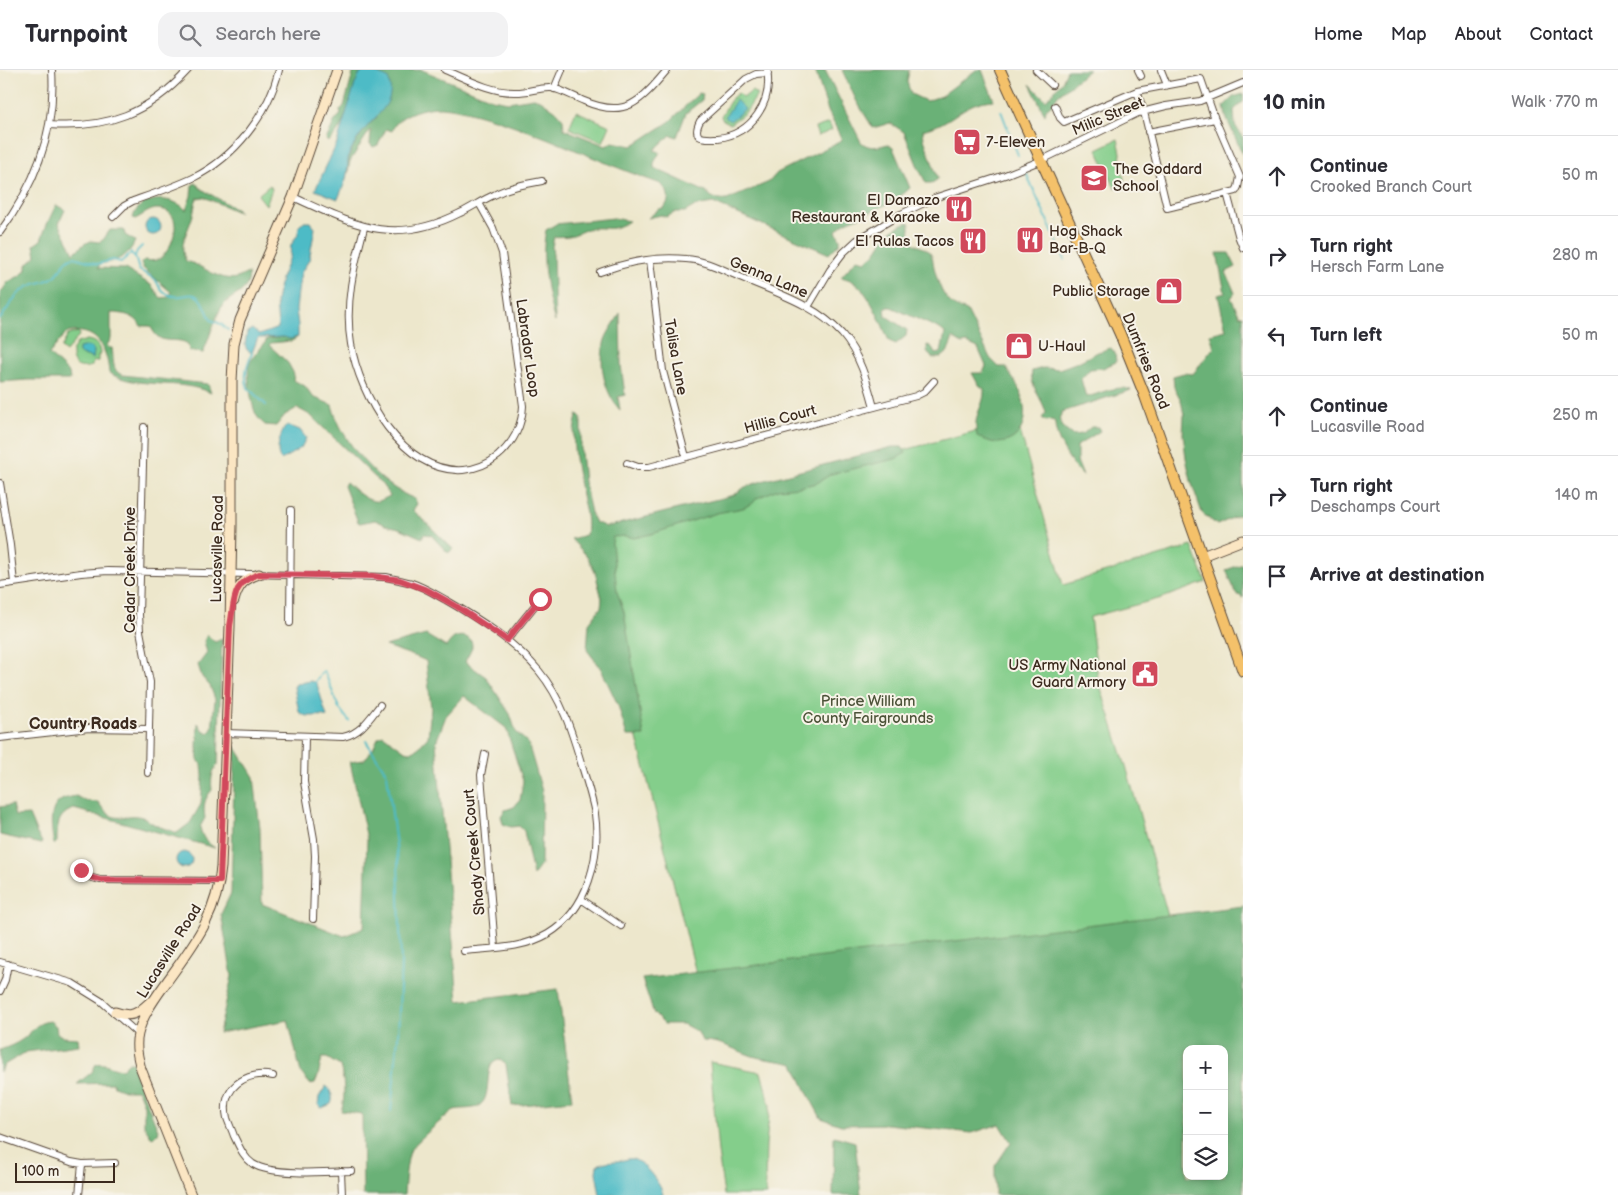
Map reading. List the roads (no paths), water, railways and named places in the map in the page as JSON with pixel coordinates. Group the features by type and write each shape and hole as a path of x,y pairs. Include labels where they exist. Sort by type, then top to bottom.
{"main road":[{"name":"Dumfries Road","path":"1000,70 1120,334 1145,396 1243,671"}],"street":[{"path":"0,232 20,204 40,161 50,125 52,70"},
{"path":"50,125 83,126 100,124 126,116 157,99 188,70"},
{"path":"113,217 124,206 133,201 195,177 223,158 257,120 271,95 279,70"},
{"name":"Lucasville Road","path":"191,1195 141,1069 137,1047 138,1034 147,1012 206,923 217,896 220,881 230,626 234,344 240,320 274,244 337,70"},
{"path":"445,70 504,92 522,92 540,88 554,89 593,105 619,109 627,107 642,97 667,70"},
{"path":"554,89 562,70"},
{"path":"1036,70 1052,85"},
{"path":"1161,70 1167,85"},
{"path":"768,72 768,91 764,104 754,119 734,134 724,137 706,138 698,134 700,121 746,79 756,74 768,72"},
{"path":"1055,106 1060,118 1064,122 1137,91 1201,79 1215,119 1240,177 1236,191 1167,208 1144,112 1137,91"},
{"name":"Milic Street","path":"808,307 830,270 843,253 857,240 880,225 937,197 1042,160 1122,120 1144,112 1209,98 1243,83"},
{"path":"1148,132 1215,119"},
{"path":"292,197 349,223 364,228 391,231 418,229 448,219 512,187 542,181"},
{"path":"1227,193 1243,248"},
{"name":"Labrador Loop","path":"364,228 350,285 348,314 351,344 367,394 382,418 409,450 440,468 467,469 486,464 502,452 516,434 523,406 502,253 493,228 479,203"},
{"name":"Genna Lane","path":"600,272 628,262 676,258 699,261 808,307 830,323 851,345 862,367 874,407"},
{"name":"Talisa Lane","path":"650,260 663,371 686,457"},
{"name":"Hillis Court","path":"627,463 638,467 645,467 916,396 924,392 934,381"},
{"name":"Cedar Creek Drive","path":"144,427 140,623 150,682 148,773"},
{"path":"0,483 14,583"},
{"path":"290,623 292,510"},
{"path":"1202,556 1243,540"},
{"path":"0,585 81,573 141,571 372,576 413,584 427,590 456,606 507,640 529,660 548,683 565,714 592,799 596,828 594,860 591,874 580,900 569,916 550,933 519,945 464,951"},
{"path":"230,626 239,586 246,578 259,574"},
{"path":"507,640 540,599"},
{"path":"225,734 339,738 350,735 364,726 380,705"},
{"path":"0,738 89,728 149,729"},
{"path":"305,737 304,782 314,839 315,856 313,919"},
{"name":"Shady Creek Court","path":"485,754 481,766 481,775 495,948"},
{"path":"81,870 90,877 100,880 220,881"},
{"path":"580,900 621,926"},
{"path":"0,962 72,984 85,990 115,1012 138,1034"},
{"path":"0,991 8,964"},
{"path":"115,1012 128,1016 133,1015 157,996"},
{"path":"273,1076 256,1074 243,1079 234,1087 228,1097 226,1107 227,1118 239,1148 245,1156 254,1164 273,1170 351,1171"},
{"path":"0,1137 60,1159 82,1164 116,1163"},
{"path":"79,1195 82,1164"},
{"path":"341,1171 342,1195"}],"water":[{"path":"364,71 374,72 388,78 390,94 385,106 362,133 350,151 345,183 338,199 315,190 337,143 355,84 359,75"},
{"path":"736,100 745,109 730,121 725,117"},
{"path":"150,219 156,219 161,224 159,233 150,235 145,230 145,224"},
{"path":"304,222 310,222 315,228 309,260 301,273 298,292 296,310 298,337 290,339 284,337 259,338 252,353 247,350 245,345 247,332 252,329 259,335 278,328 276,301 281,278 290,257 291,245 298,234 299,226"},
{"path":"87,346 94,351 93,359 79,353 79,348"},
{"path":"287,425 300,430 306,438 301,448 281,460 278,447"},
{"path":"310,681 317,684 327,717 305,716 299,712 294,687 296,684"},
{"path":"181,852 187,852 192,857 190,866 181,868 176,863 176,857"},
{"path":"326,1086 332,1094 332,1102 322,1108 318,1105 319,1097"},
{"path":"634,1159 648,1170 656,1180 663,1195 600,1195 596,1172 597,1166"}],"waterway":[{"path":"1001,111 1018,155"},
{"path":"1026,173 1058,244"},
{"path":"135,256 142,246"},
{"path":"0,319 22,291 29,286 52,278 65,262 71,258 74,257 98,264 113,260 121,262 131,253 135,257 139,270 154,279 163,292 173,296 195,295 205,306 211,320 221,324 228,330"},
{"path":"1063,255 1065,260"},
{"path":"252,353 246,370 248,388 266,405"},
{"path":"315,682 323,671 339,708 349,721"},
{"path":"366,741 387,774 398,861 401,963 398,1037 391,1111"}],"place":[{"name":"7-Eleven","path":"967,142"},
{"name":"The Goddard School","path":"1094,178"},
{"name":"El Damazo Restaurant & Karaoke","path":"959,209"},
{"name":"Hog Shack Bar-B-Q","path":"1030,240"},
{"name":"El Rulas Tacos","path":"973,241"},
{"name":"Public Storage","path":"1169,291"},
{"name":"U-Haul","path":"1019,346"},
{"name":"US Army National Guard Armory","path":"1145,674"}],"district":[{"name":"Country Roads","path":"83,723"}],"park label":[{"name":"Prince William County Fairgrounds","path":"868,710"}]}
